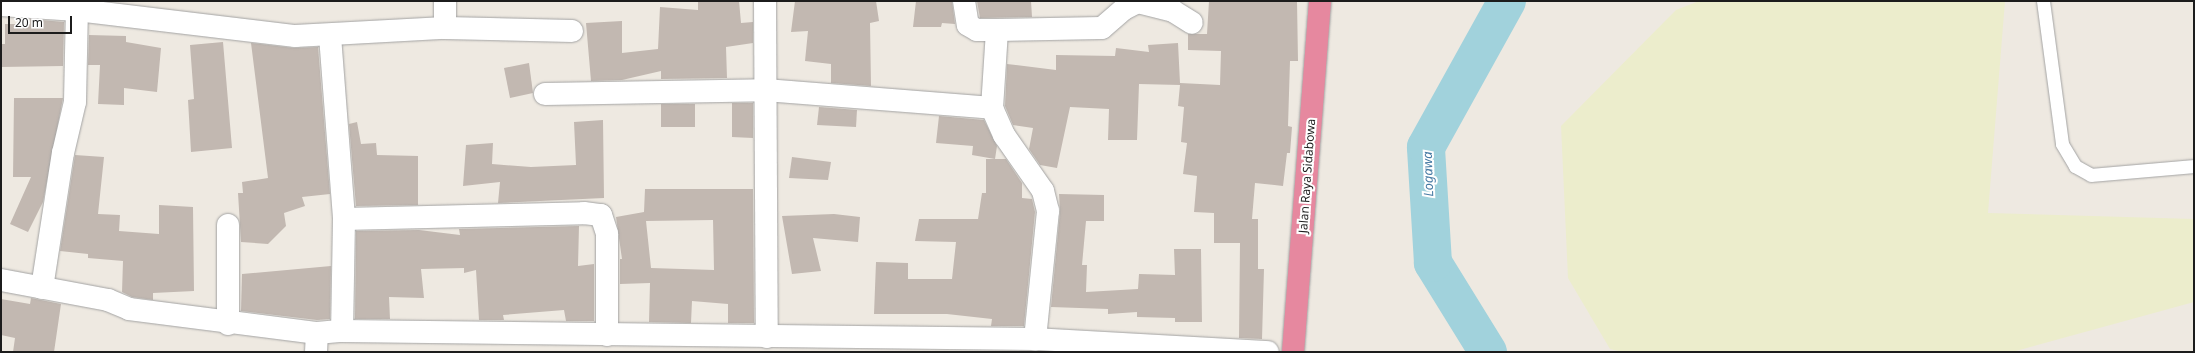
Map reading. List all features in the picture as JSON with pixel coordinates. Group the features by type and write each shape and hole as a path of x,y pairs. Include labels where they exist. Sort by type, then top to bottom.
{"highway":[{"name":"Jalan Raya Sidabowa","path":"1293,352 1320,1"}],"street":[{"path":"445,1 445,28"},
{"path":"765,1 767,337"},
{"path":"964,1 968,25 977,30 1102,28 1124,9 1138,2 1173,11 1192,23"},
{"path":"1,5 78,10 295,36 330,36 445,28 572,31"},
{"path":"42,288 62,154 75,102 78,10"},
{"path":"997,30 992,108 1004,135 1043,191 1048,210 1035,339"},
{"path":"330,36 344,219 342,330"},
{"path":"545,94 765,90 992,108"},
{"path":"344,219 584,213 601,215 607,234 607,335"},
{"path":"228,225 228,324"},
{"path":"1,280 108,300 129,309 228,324 316,343 342,330 520,343 607,335 767,337 842,345 1035,339 1268,352"}],"lane":[{"path":"2043,1 2062,144 2075,166 2091,175 2194,166"}],"green space":[{"path":"1699,1 2005,1 1988,213 2194,219 2194,302 2012,352 1623,352 1610,349 1568,278 1561,126 1676,10"}],"building":[{"path":"698,1 739,1 741,23 753,22 753,43 726,47 727,78 661,79 661,71 622,80 591,81 586,23 622,21 622,53 658,49 660,7 698,10"},
{"path":"795,1 876,1 879,21 870,23 871,86 831,83 831,64 805,61 808,31 791,32"},
{"path":"916,1 952,1 955,24 942,23 941,27 913,27"},
{"path":"977,1 1031,1 1032,17 980,18"},
{"path":"1209,1 1297,1 1298,61 1290,61 1288,126 1292,127 1290,153 1287,153 1283,186 1255,183 1252,219 1258,219 1258,269 1264,269 1262,339 1239,338 1240,243 1214,243 1214,213 1194,212 1197,176 1183,174 1187,143 1181,142 1184,107 1178,106 1180,85 1139,84 1137,140 1108,140 1109,109 1070,107 1057,168 1040,165 1029,149 1033,128 1013,125 1005,106 1007,64 1056,70 1056,55 1115,56 1116,48 1149,52 1148,45 1178,43 1180,83 1220,85 1221,51 1188,50 1188,34 1207,34"},
{"path":"30,19 64,22 63,66 1,67 1,44 5,44 5,24 30,24"},
{"path":"89,35 126,36 126,42 161,48 157,92 124,88 124,105 98,104 100,65 88,65"},
{"path":"223,42 232,148 191,152 188,100 194,99 190,45"},
{"path":"251,43 294,48 318,47 330,194 302,197 305,206 284,213 286,226 268,244 241,242 238,193 243,193 242,182 268,178"},
{"path":"529,63 533,93 510,98 504,68"},
{"path":"14,98 63,98 43,202 28,232 10,224 31,177 13,177"},
{"path":"732,103 753,103 753,138 732,137"},
{"path":"661,104 695,104 695,127 661,127"},
{"path":"819,107 857,110 856,127 817,125"},
{"path":"939,116 984,120 997,146 995,159 972,155 973,146 936,143"},
{"path":"603,120 604,198 498,203 500,182 463,186 466,145 493,143 492,164 531,167 576,165 574,122"},
{"path":"357,122 361,144 376,143 377,155 418,156 418,205 356,206 349,124"},
{"path":"75,155 104,157 98,214 120,215 119,231 159,234 159,205 193,207 194,291 153,293 153,300 132,297 122,292 123,261 88,258 88,254 60,251"},
{"path":"792,157 831,162 828,180 789,178"},
{"path":"986,159 1006,159 1022,183 1022,198 1032,199 1035,212 1024,326 991,326 992,319 947,314 874,314 876,262 908,263 908,279 952,279 956,242 915,241 919,219 978,219 982,193 986,193"},
{"path":"645,189 753,189 754,323 728,323 728,304 692,301 691,323 649,322 650,283 620,284 620,259 622,259 616,217 644,212","holes":["713,220 714,270 651,268 646,221"]},
{"path":"1059,194 1104,195 1104,221 1086,221 1082,265 1087,265 1086,292 1138,289 1139,274 1175,275 1174,249 1201,249 1202,322 1175,322 1175,318 1137,317 1137,312 1108,314 1108,309 1051,307 1060,212"},
{"path":"834,214 860,217 858,242 813,238 821,271 792,274 782,216"},
{"path":"579,226 578,266 594,264 594,321 566,321 564,310 503,315 504,320 479,320 476,270 464,273 464,268 421,269 424,298 389,297 390,319 355,319 356,231 419,230 460,235 459,229"},
{"path":"331,266 330,319 317,320 241,311 242,274"},
{"path":"31,298 61,304 54,352 13,352 15,338 1,335 1,299 30,304"}],"waterway":[{"name":"Logawa","path":"1488,352 1433,263 1426,147 1507,1"}]}
